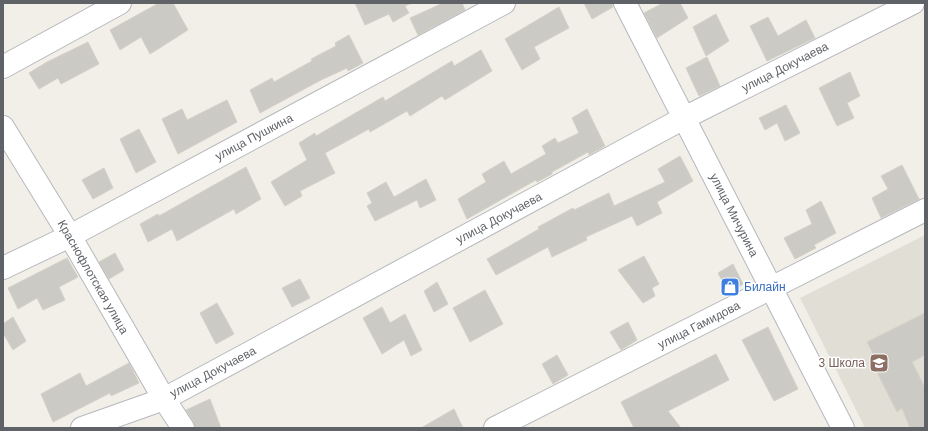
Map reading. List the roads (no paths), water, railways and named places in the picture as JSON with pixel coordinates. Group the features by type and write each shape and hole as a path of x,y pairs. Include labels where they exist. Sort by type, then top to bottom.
{"street":[{"path":"3,67 120,3"},
{"name":"улица Пушкина","path":"3,268 70,236 504,3"},
{"name":"улица Мичурина","path":"625,3 843,428"},
{"name":"улица Докучаева","path":"82,428 164,399 684,118 913,3"},
{"name":"Краснофлотская улица","path":"3,127 70,236 164,399 183,428"},
{"name":"улица Гамидова","path":"495,428 925,210"}],"place":[{"name":"Билайн","path":"730,287"},
{"name":"3 Школа","path":"879,363"}]}
